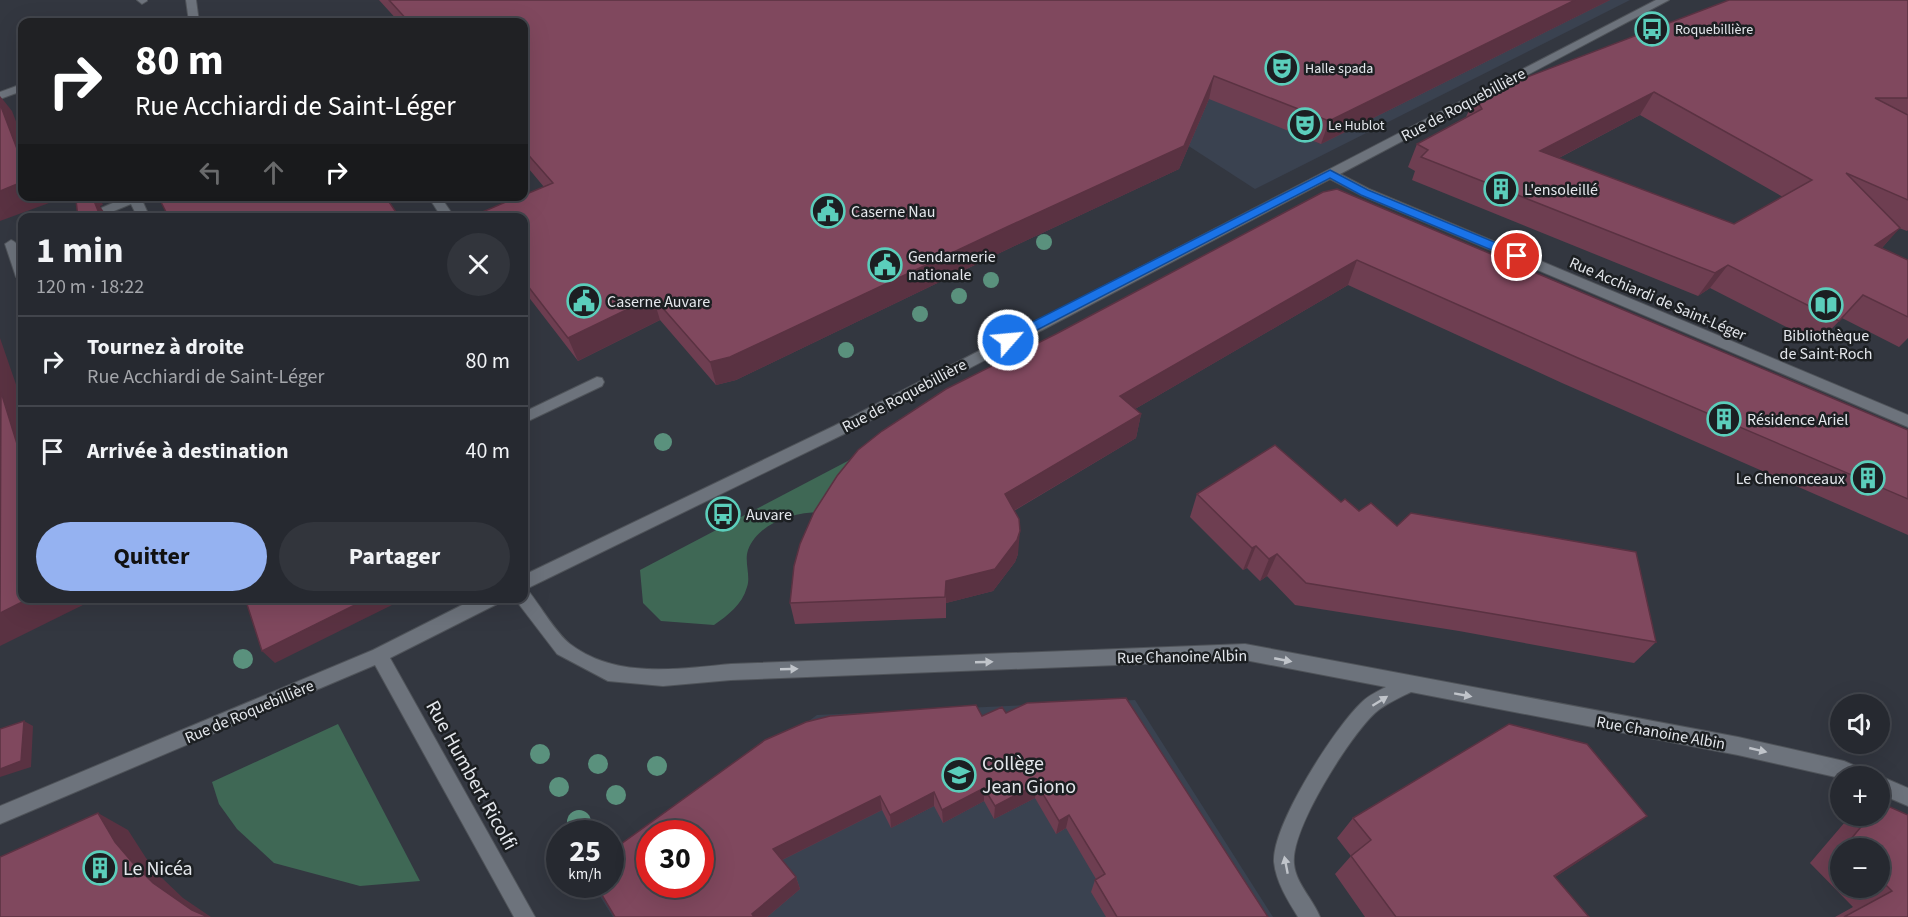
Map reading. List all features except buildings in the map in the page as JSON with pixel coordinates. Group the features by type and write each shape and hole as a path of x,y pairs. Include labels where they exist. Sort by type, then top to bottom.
{"street":[{"path":"194,18 192,2 205,0"},
{"name":"Rue de Roquebillière","path":"528,581 838,429 1664,0"},
{"path":"0,96 18,89"},
{"name":"Rue Acchiardi de Saint-Léger","path":"1330,174 1365,192 1908,421"},
{"path":"98,213 130,201"},
{"path":"11,244 18,265"},
{"path":"528,416 597,382"},
{"name":"Rue de Roquebillière","path":"0,815 379,655 483,603"},
{"name":"Rue Chanoine Albin","path":"528,603 563,649 608,673 663,678 731,672 1245,652 1406,685 1738,746 1830,767"},
{"name":"Rue Humbert Ricolfi","path":"379,655 525,917"},
{"path":"1310,917 1291,888 1283,857 1290,831 1334,753 1369,707 1406,685"},
{"path":"1890,789 1908,797"}],"shaded area":[{"name":"Halle spada","path":"963,0 1630,0 1255,189"},
{"name":"Collège Jean Giono","path":"1135,700 1273,917 613,917 601,898 624,898 624,885 636,885 636,898 714,898 714,820 672,820 817,715"}],"green space":[{"path":"882,443 832,513 808,513 784,518 762,531 754,539 747,555 748,583 745,593 734,609 714,625 661,621 643,603 640,570"},
{"path":"338,724 420,881 360,886 274,863 237,829 219,804 212,782"}],"place":[{"name":"Roquebillière","path":"1652,29"},
{"name":"Halle spada","path":"1282,68"},
{"name":"Le Hublot","path":"1305,125"},
{"name":"L'ensoleillé","path":"1501,189"},
{"name":"Caserne Nau","path":"828,211"},
{"name":"Gendarmerie nationale","path":"885,265"},
{"name":"Caserne Auvare","path":"584,301"},
{"name":"Bibliothèque de Saint-Roch","path":"1826,305"},
{"name":"Résidence Ariel","path":"1724,419"},
{"name":"Le Chenonceaux","path":"1868,478"},
{"name":"Auvare","path":"723,514"},
{"name":"Collège Jean Giono","path":"959,775"},
{"name":"Le Nicéa","path":"100,868"}],"route":[{"path":"1008,340 1330,174 1346,184 1517,256"}]}
